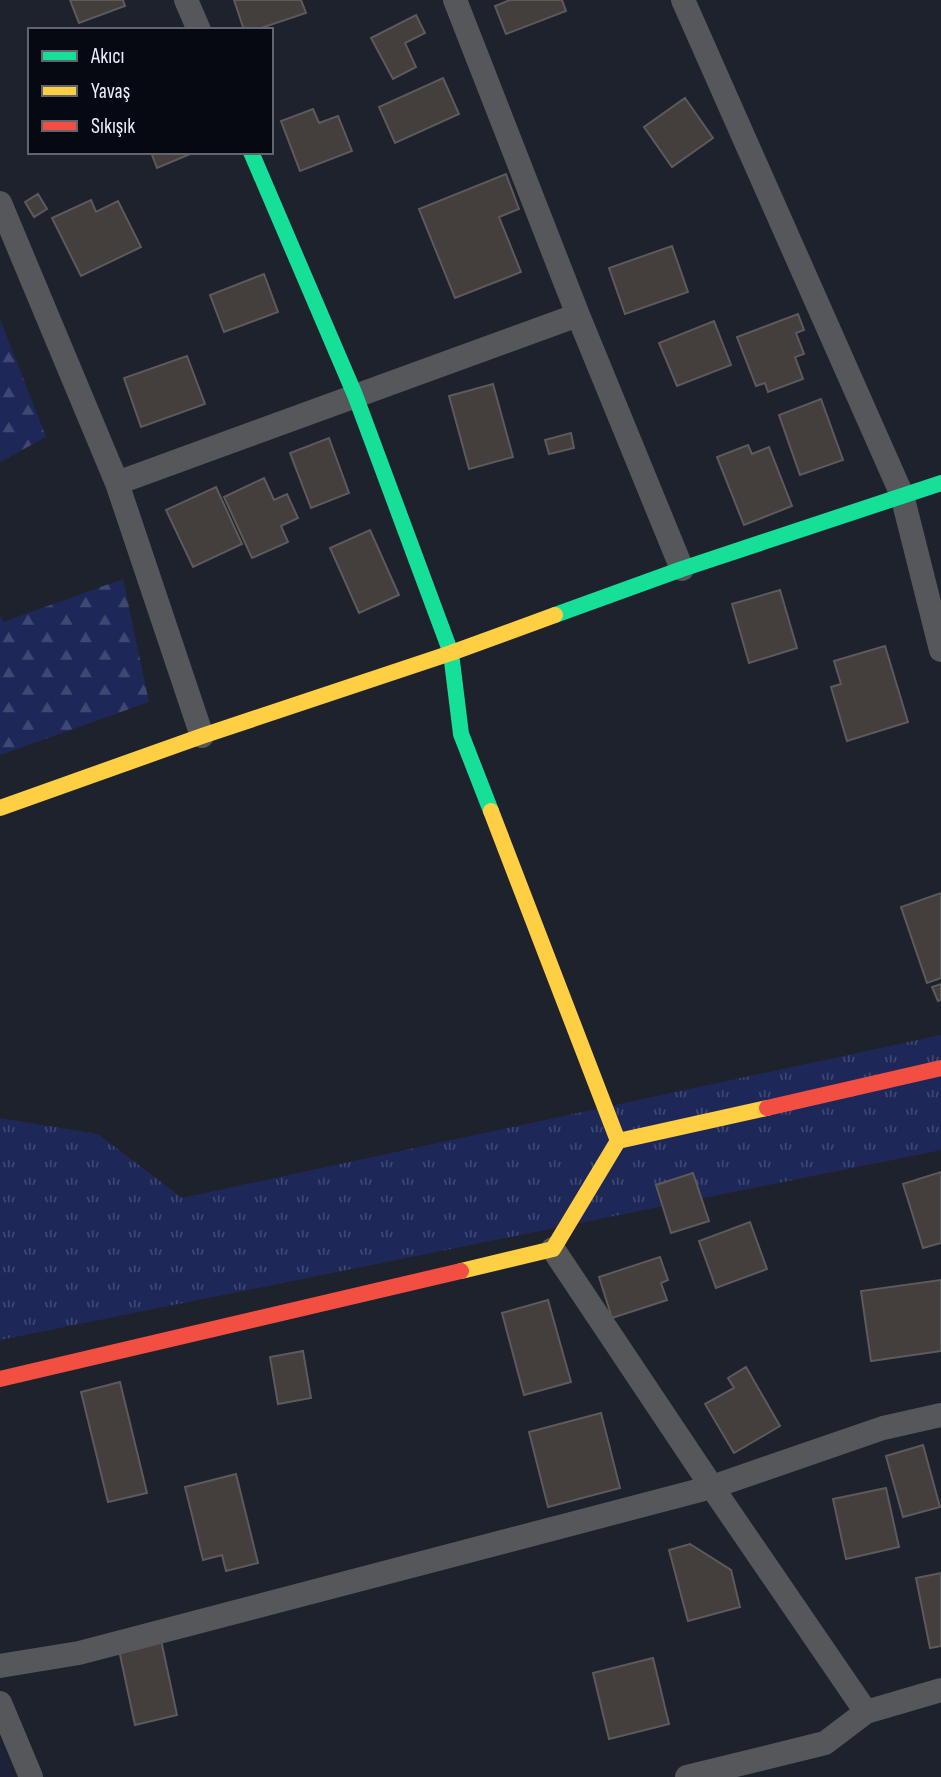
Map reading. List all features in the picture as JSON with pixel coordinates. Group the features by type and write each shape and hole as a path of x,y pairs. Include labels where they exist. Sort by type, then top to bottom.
{"street":[{"path":"186,0 198,28"},
{"path":"455,0 578,315 682,569"},
{"path":"683,0 902,495 941,650"},
{"path":"252,154 355,395 451,653 461,734 618,1141"},
{"path":"0,203 117,483 202,736"},
{"path":"117,483 578,315"},
{"path":"0,808 202,736 451,653 682,569 941,484"},
{"path":"0,1379 553,1249 618,1141 704,1124 941,1068"},
{"path":"553,1249 866,1712"},
{"path":"0,1666 79,1653 712,1487 883,1428 941,1415"},
{"path":"687,1777 825,1743 866,1712 941,1690"},
{"path":"0,1703 31,1777"}],"shaded area":[{"path":"0,1738 15,1777 0,1777"}],"green space":[{"path":"0,319 46,437 0,462"},
{"path":"123,579 149,702 0,755 0,613 3,622"},
{"path":"941,1035 941,1150 0,1340 0,1118 98,1134 182,1198"}],"building":[{"path":"70,0 123,0 125,6 79,23"},
{"path":"234,0 301,0 306,13 261,28 243,28"},
{"path":"510,0 562,0 566,11 506,34 495,6"},
{"path":"416,15 425,33 405,43 416,67 393,79 371,38"},
{"path":"443,78 459,114 395,143 379,107"},
{"path":"685,98 713,138 672,167 644,127"},
{"path":"313,109 319,123 338,116 352,151 300,171 281,121"},
{"path":"152,154 190,154 157,168"},
{"path":"506,174 519,209 499,217 521,272 455,298 419,209"},
{"path":"38,194 47,209 34,217 25,202"},
{"path":"91,200 96,212 118,201 141,247 81,276 52,218"},
{"path":"672,246 688,292 625,314 609,268"},
{"path":"264,274 278,312 224,332 210,295"},
{"path":"798,314 804,330 796,333 804,354 795,357 803,379 768,392 765,383 756,386 737,337"},
{"path":"714,321 731,365 677,386 659,343"},
{"path":"187,356 205,404 141,427 124,378"},
{"path":"493,384 513,457 469,469 449,396"},
{"path":"821,399 843,460 800,475 779,415"},
{"path":"571,433 574,448 549,454 545,440"},
{"path":"329,438 349,493 311,508 290,453"},
{"path":"748,445 752,454 769,447 792,506 744,525 717,457"},
{"path":"264,478 274,500 287,494 298,518 281,526 288,542 252,558 224,497"},
{"path":"216,487 242,544 193,567 166,510"},
{"path":"370,530 399,595 359,613 330,548"},
{"path":"780,590 797,648 749,663 732,604"},
{"path":"885,646 908,722 847,741 831,687 841,684 834,661"},
{"path":"941,893 941,978 927,983 901,907"},
{"path":"941,984 941,1000 938,1001 932,987"},
{"path":"941,1172 941,1243 923,1248 903,1184"},
{"path":"693,1173 709,1221 671,1233 656,1185"},
{"path":"750,1222 767,1269 716,1288 699,1241"},
{"path":"660,1257 668,1280 661,1283 667,1300 612,1318 599,1277"},
{"path":"941,1280 941,1351 871,1361 861,1291"},
{"path":"548,1300 571,1382 524,1395 502,1313"},
{"path":"303,1351 311,1398 278,1404 270,1357"},
{"path":"746,1367 780,1426 734,1453 705,1404 734,1388 728,1378"},
{"path":"120,1382 147,1493 108,1502 81,1392"},
{"path":"601,1413 620,1488 548,1507 529,1432"},
{"path":"923,1445 940,1507 903,1517 886,1456"},
{"path":"236,1474 258,1563 226,1571 222,1555 203,1560 185,1487"},
{"path":"886,1488 899,1547 846,1559 833,1499"},
{"path":"690,1544 731,1570 740,1607 688,1621 669,1550"},
{"path":"941,1573 941,1646 930,1648 916,1578"},
{"path":"161,1640 177,1715 135,1725 119,1650"},
{"path":"653,1658 669,1724 609,1739 593,1673"}],"traffic: fast":[{"path":"252,154 355,395 451,653 461,734 491,811"},
{"path":"555,615 682,569 941,483"}],"traffic: slow":[{"path":"0,808 555,615"},
{"path":"491,811 618,1141"},
{"path":"461,1271 553,1249 618,1141 767,1108"}],"traffic: jam":[{"path":"767,1108 941,1068"},
{"path":"0,1379 461,1271"}]}
